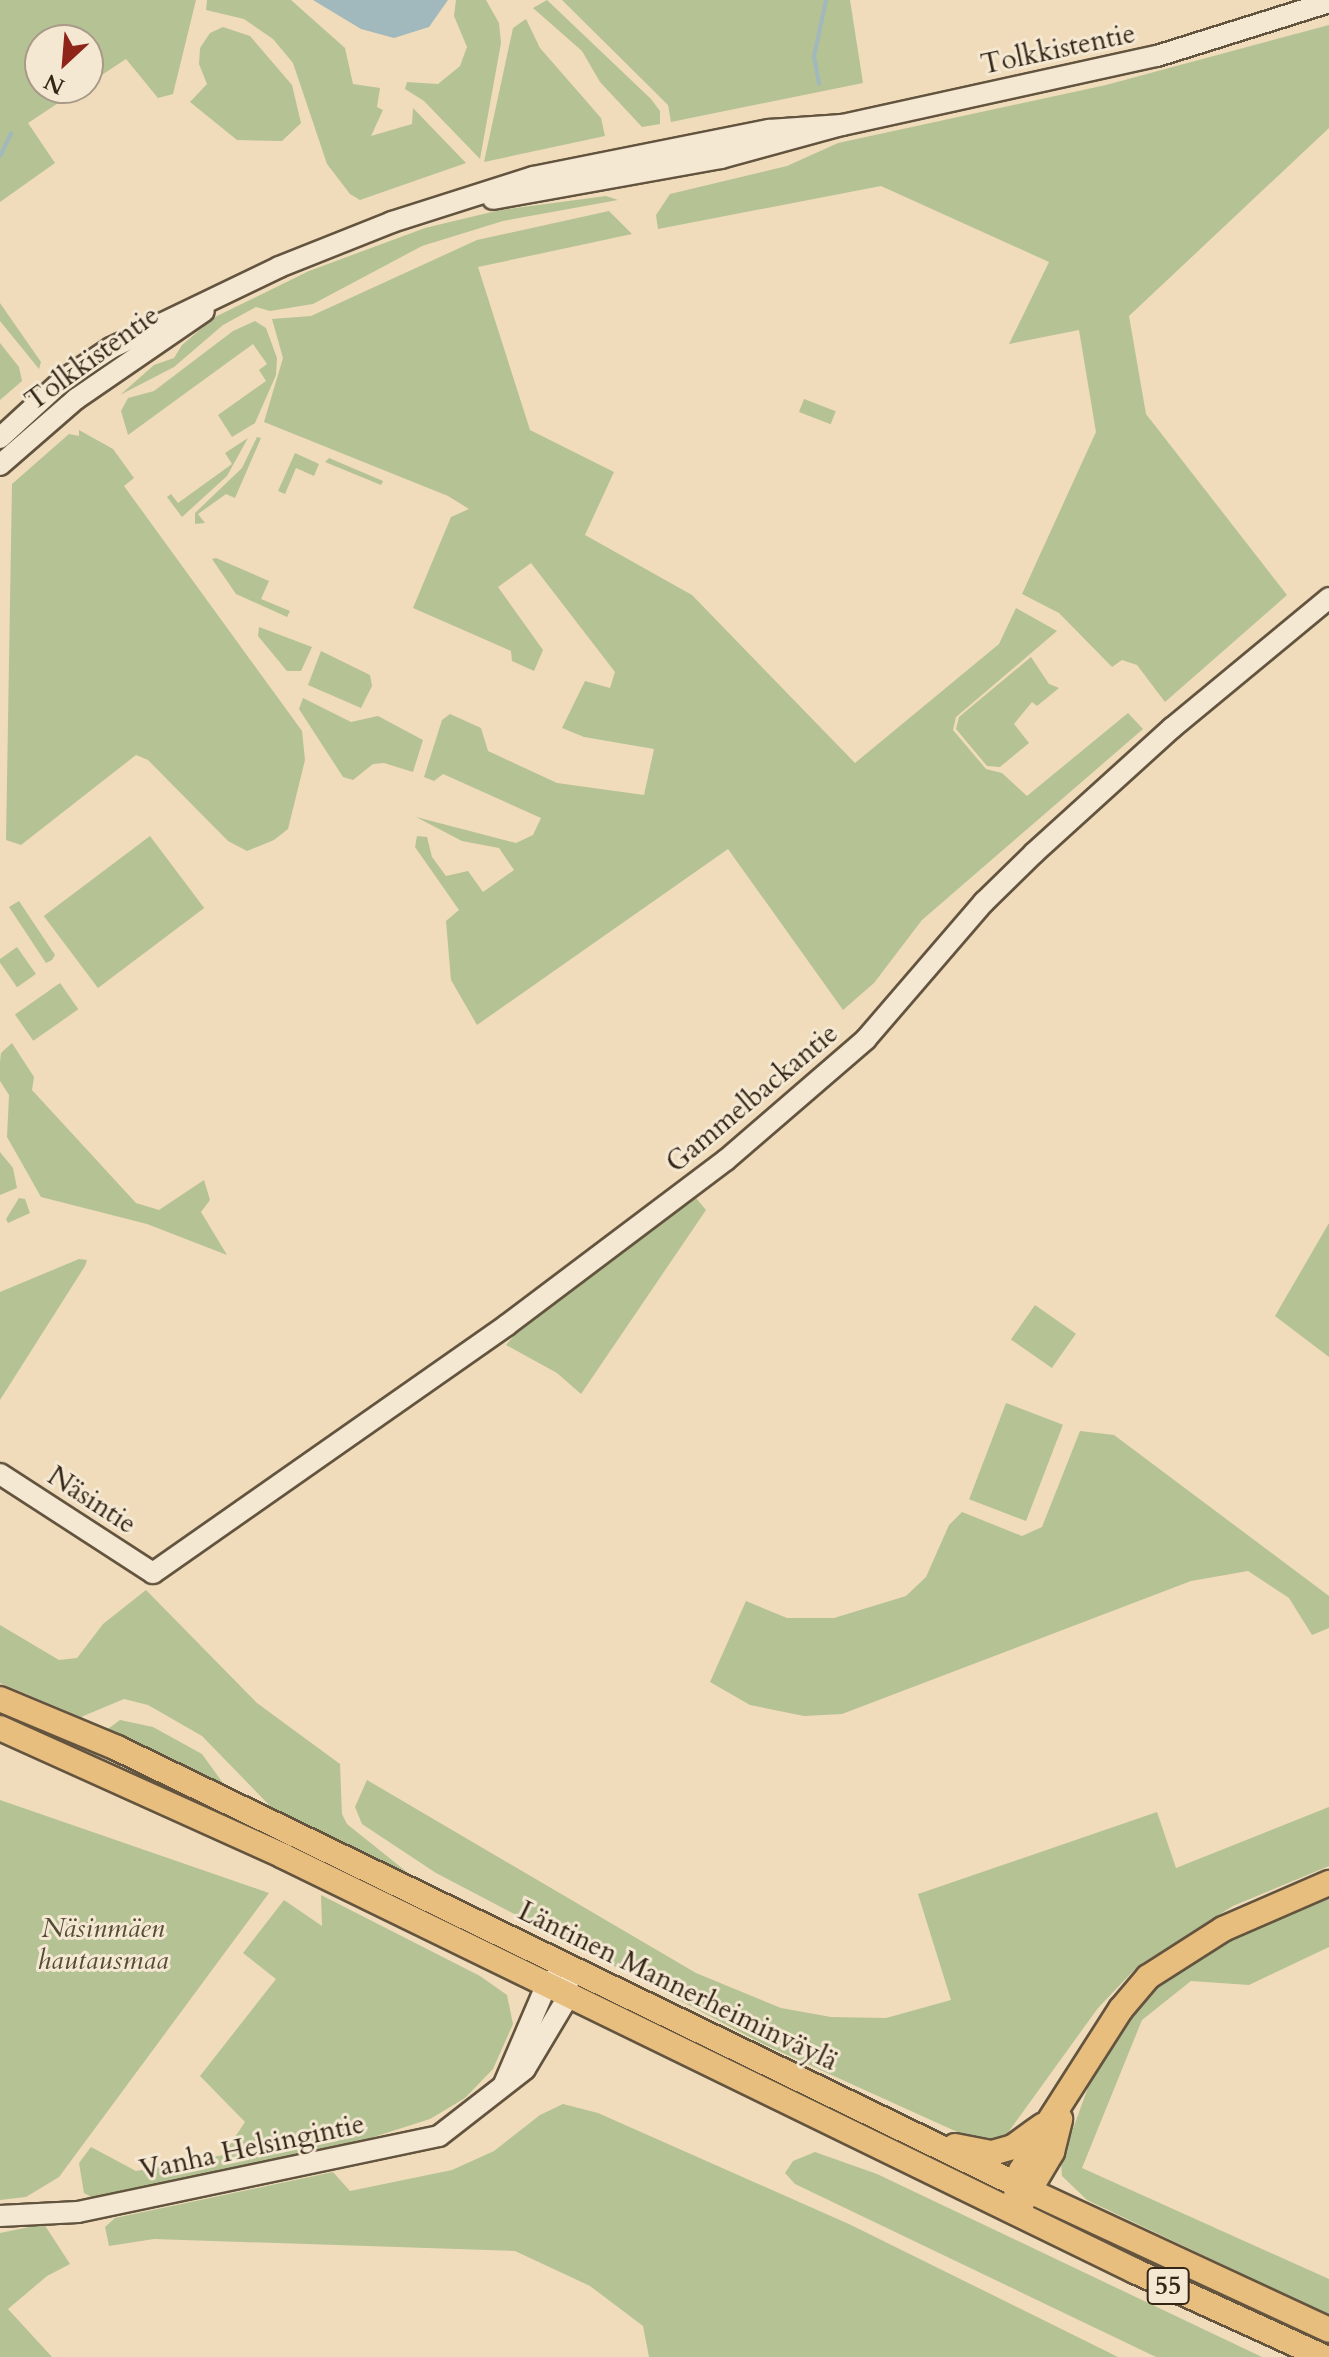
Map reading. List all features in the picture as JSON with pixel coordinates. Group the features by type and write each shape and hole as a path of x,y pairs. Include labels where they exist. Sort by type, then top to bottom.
{"main road":[{"name":"Läntinen Mannerheiminväylä","path":"0,1699 117,1748 1024,2189 1329,2330"},
{"name":"Läntinen Mannerheiminväylä","path":"0,1728 255,1843 1014,2212 1324,2357"},
{"path":"928,2141 992,2153 1013,2147 1056,2114 1091,2052 1148,1977 1223,1929 1329,1883"},
{"path":"1014,2212 1024,2189 1052,2152 1056,2114"}],"street":[{"name":"Tolkkistentie","path":"0,465 76,399 220,299 279,267 452,203 533,177 769,130 842,125 1157,56 1329,2"},
{"name":"Tolkkistentie","path":"0,438 63,380 111,348 159,321 220,299"},
{"name":"Gammelbackantie","path":"153,1573 507,1325 726,1160 866,1039 984,902 1034,853 1172,728 1329,598"},
{"name":"Näsintie","path":"0,1474 153,1573"},
{"name":"Vanha Helsingintie","path":"0,2216 78,2212 439,2136 501,2091 557,1991 567,1965"}],"green space":[{"path":"0,0 196,0 173,94 158,98 126,59 104,73 104,24 24,24 24,104 57,104 28,123 55,163 0,202"},
{"path":"207,0 291,0 345,48 353,84 380,88 377,107 383,110 371,136 412,124 413,108 466,163 360,200 350,194 327,164 293,63 273,39 244,19 206,10"},
{"path":"456,0 486,0 499,23 501,43 480,159 424,101 405,89 407,82 438,84 460,66 467,47 454,16"},
{"path":"547,0 651,99 660,111 660,124 642,127 600,82 582,51 533,8"},
{"path":"562,0 850,0 863,83 671,122 668,105"},
{"path":"526,19 540,48 601,118 605,136 484,162 513,28"},
{"path":"1329,25 1329,128 1129,316 1146,414 1287,595 1165,702 1137,665 1122,660 1112,667 1059,613 1022,594 1096,432 1079,330 1009,344 1049,262 881,186 658,229 656,215 670,194 787,166 838,143 1106,85"},
{"path":"223,27 250,36 292,85 301,123 282,141 237,140 190,102 207,84 199,64 200,48 210,33"},
{"path":"606,196 618,200 503,221 422,246 313,304 270,311 256,307 223,325 174,367 120,395 154,365 174,358 182,345 215,317 309,271 425,228 500,210"},
{"path":"609,211 632,234 478,267 530,430 614,472 585,535 692,595 855,763 999,644 1016,608 1057,631 956,717 953,730 986,769 1002,773 1027,796 1128,713 1143,729 922,920 874,983 843,1010 728,849 477,1025 451,980 446,921 459,910 415,847 417,836 427,837 432,857 446,876 468,871 483,892 514,870 499,848 462,841 416,817 516,843 533,835 541,818 443,774 434,781 424,777 442,720 450,714 481,728 488,751 557,783 644,795 654,749 584,737 562,728 585,681 610,688 615,672 531,563 498,587 543,650 534,671 512,661 511,651 413,608 451,517 469,509 448,496 264,422 283,358 272,319 311,316 477,240"},
{"path":"0,303 41,362 39,369 0,321"},
{"path":"255,321 266,328 277,358 276,375 255,423 232,437 218,415 266,381 259,370 267,364 253,344 128,435 121,411 128,398 154,391 233,331"},
{"path":"0,343 19,367 22,381 0,400"},
{"path":"804,399 836,411 831,424 799,412"},
{"path":"79,430 113,449 134,478 124,486 302,731 305,760 288,829 274,840 247,851 228,841 148,760 136,755 21,845 6,840 12,484 69,434 79,436"},
{"path":"257,437 261,438 235,498 226,494 198,514 205,523 195,524 195,513 242,468"},
{"path":"248,438 227,476 182,517 167,497 171,494 178,503 232,464 225,453"},
{"path":"295,453 319,464 314,476 296,468 285,494 278,491"},
{"path":"329,458 383,481 381,485 325,462"},
{"path":"212,559 269,581 261,599 290,611 287,617 236,594"},
{"path":"259,627 312,647 301,671 287,671 258,636"},
{"path":"321,651 370,675 372,686 361,708 308,685"},
{"path":"1031,657 1049,684 1059,688 1037,706 1032,702 1014,724 1029,743 1000,767 987,766 956,729 959,717"},
{"path":"303,698 351,722 378,716 423,740 413,772 384,763 373,764 353,780 343,777 299,709"},
{"path":"150,836 204,908 98,988 44,916"},
{"path":"19,901 55,955 46,963 9,907"},
{"path":"17,947 36,974 17,987 0,963 0,959"},
{"path":"60,983 78,1009 33,1041 15,1015"},
{"path":"12,1043 34,1077 32,1090 136,1203 159,1210 204,1180 210,1200 201,1212 227,1255 147,1224 41,1197 7,1137 9,1095 0,1081 0,1062 1,1053"},
{"path":"0,1152 13,1168 17,1188 0,1195"},
{"path":"19,1198 25,1199 30,1213 8,1223 6,1219"},
{"path":"696,1198 706,1210 581,1394 557,1373 506,1345 528,1319"},
{"path":"1329,1223 1329,1357 1275,1316"},
{"path":"79,1259 87,1260 85,1266 0,1400 0,1292"},
{"path":"1035,1305 1076,1334 1052,1368 1011,1339"},
{"path":"1006,1403 1063,1425 1026,1521 969,1499"},
{"path":"1080,1431 1114,1435 1329,1596 1329,1628 1312,1635 1289,1598 1248,1571 1191,1581 842,1714 804,1716 750,1705 710,1682 746,1601 787,1618 834,1618 906,1596 926,1577 949,1525 962,1512 1022,1536 1042,1527"},
{"path":"146,1590 257,1703 340,1764 342,1814 347,1824 413,1877 276,1812 202,1736 148,1705 124,1699 81,1717 0,1683 0,1625 59,1660 77,1658 103,1624"},
{"path":"120,1720 153,1727 202,1754 225,1786 105,1731"},
{"path":"367,1780 696,1973 781,2008 831,2017 886,2018 951,2000 918,1894 1157,1812 1176,1868 1329,1807 1329,1866 1233,1906 1138,1966 1098,2008 1004,2138 975,2140 763,2044 436,1873 362,1824 355,1807"},
{"name":"Näsinmäen hautausmaa","path":"0,1800 269,1893 59,2177 26,2197 0,2200"},
{"path":"321,1895 480,1976 507,1995 513,2024 493,2069 465,2098 430,2119 295,2162 95,2199 84,2193 79,2163 91,2147 136,2171 223,2155 245,2122 200,2076 276,1979 243,1953 284,1900 322,1926"},
{"path":"1329,1895 1329,1947 1249,1985 1191,1981 1142,2020 1082,2168 1329,2279 1329,2315 1087,2200 1062,2176 1061,2162 1095,2068 1129,2015 1169,1972 1215,1944"},
{"path":"563,2104 598,2113 851,2225 1118,2357 649,2357 643,2326 590,2286 515,2251 154,2239 109,2246 105,2227 115,2218 333,2172 350,2191 452,2170 494,2151 540,2115"},
{"path":"815,2152 877,2174 1262,2357 1156,2357 795,2184 785,2173 793,2161"},
{"path":"44,2224 70,2264 47,2276 8,2309 52,2357 0,2357 0,2233"}],"water":[{"path":"313,0 448,0 429,27 394,38 361,29"}],"waterway":[{"path":"819,84 814,57 826,0"},
{"path":"0,156 11,133"}]}
